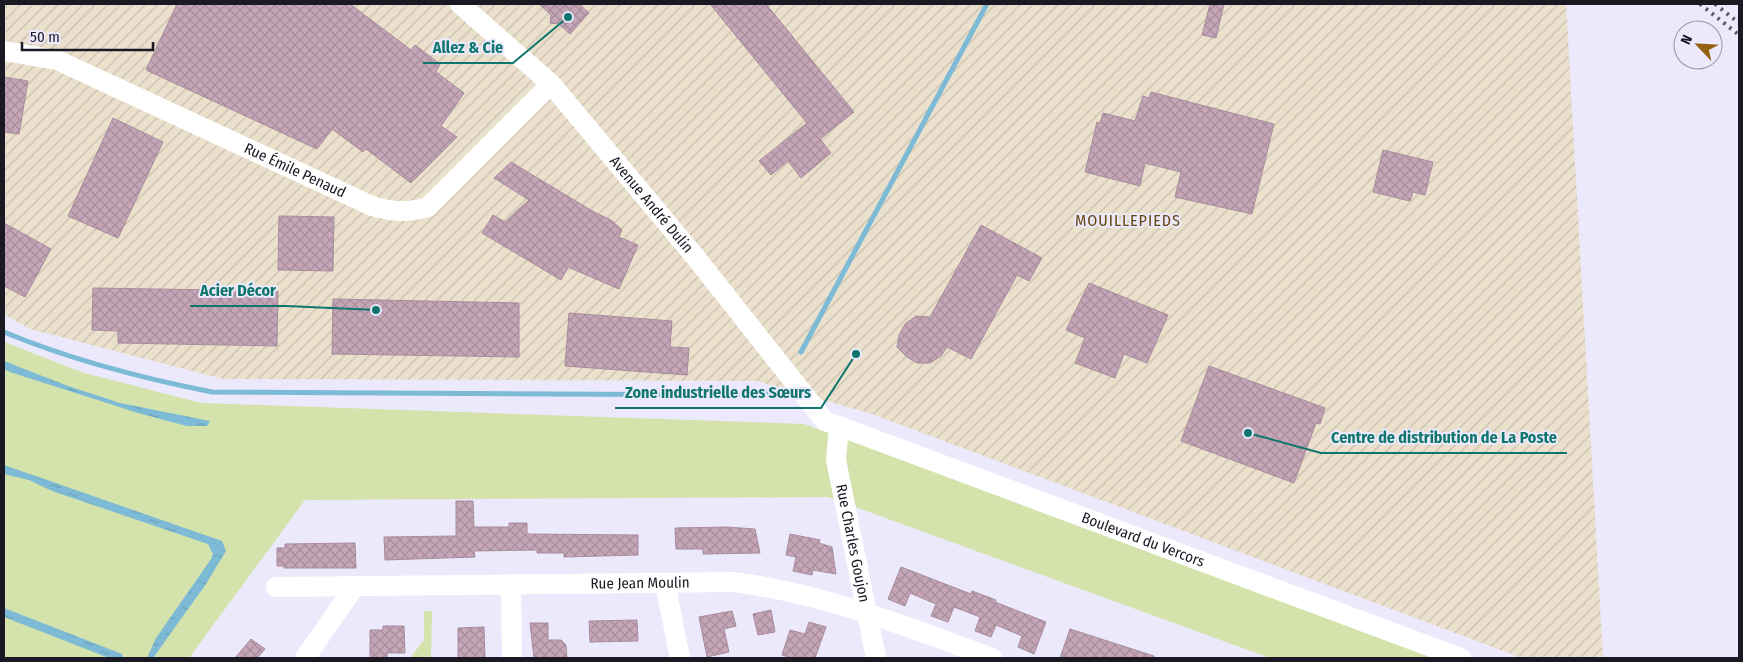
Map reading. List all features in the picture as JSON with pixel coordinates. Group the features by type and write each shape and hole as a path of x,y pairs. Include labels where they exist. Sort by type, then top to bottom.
{"street":[{"name":"Avenue André Dulin","path":"460,4 551,84 697,259 792,379 832,424"},
{"name":"Rue Émile Penaud","path":"4,51 57,60 372,206 392,212 412,212 428,207 551,84"},
{"name":"Rue Charles Goujon","path":"832,424 836,460 876,658"},
{"name":"Boulevard du Vercors","path":"832,424 1461,658"},
{"name":"Rue Jean Moulin","path":"276,587 734,582 778,588 829,600 992,658"},
{"path":"666,583 680,658"},
{"path":"512,584 512,658"},
{"path":"305,658 355,586"}],"shaded area":[{"path":"4,4 1566,4 1603,658 1522,658 872,414 757,381 223,379 30,329 4,314"}],"green space":[{"path":"4,342 84,373 202,403 804,424 1443,658 1270,658 828,497 305,500 189,658 4,658"},
{"path":"424,611 432,611 431,658 410,658 424,640"}],"water":[{"path":"4,361 68,386 120,403 210,421 207,426 187,426 138,413 10,372 4,369"},
{"path":"4,465 222,541 226,551 206,584 153,658 147,658 156,638 211,559 213,554 208,544 52,491 29,480 4,474"},
{"path":"4,608 122,654 123,658 109,658 4,617"}],"building":[{"path":"177,4 350,4 411,50 415,45 440,64 436,72 464,93 441,126 457,137 411,183 366,149 363,152 332,129 317,149 146,70"},
{"path":"539,4 579,4 589,13 570,34 559,24 550,23 551,15"},
{"path":"710,4 766,4 854,112 820,139 831,153 801,178 788,161 771,175 759,161 807,123"},
{"path":"1210,4 1224,4 1216,38 1202,35"},
{"path":"4,77 28,81 19,134 4,132"},
{"path":"1151,92 1274,124 1252,214 1175,197 1181,172 1145,163 1140,186 1085,172 1097,122 1100,123 1103,113 1135,121 1143,96 1149,98"},
{"path":"113,118 163,142 118,238 68,216"},
{"path":"1383,150 1433,162 1425,195 1413,192 1410,201 1373,192"},
{"path":"511,162 594,212 611,220 622,230 619,237 638,245 619,289 568,267 561,280 482,233 493,215 505,222 529,200 494,178"},
{"path":"279,216 334,217 333,271 278,270"},
{"path":"4,223 51,249 25,297 4,286"},
{"path":"981,225 1042,258 1029,281 1017,275 971,359 947,347 941,356 930,363 917,363 907,357 897,347 899,335 905,324 916,316 930,317"},
{"path":"1089,283 1168,315 1147,363 1124,354 1115,378 1075,363 1085,338 1066,330"},
{"path":"93,288 278,291 277,346 118,343 118,331 92,330"},
{"path":"333,299 519,303 519,357 332,354"},
{"path":"569,313 672,321 670,347 689,348 687,375 565,366"},
{"path":"1209,366 1325,408 1320,424 1316,423 1294,483 1181,441"},
{"path":"456,501 473,501 474,527 509,527 509,523 527,523 527,534 638,535 638,555 564,557 564,553 537,553 537,550 474,551 475,557 385,560 384,537 456,536"},
{"path":"727,527 755,529 760,553 703,554 703,549 676,549 675,528"},
{"path":"790,534 820,540 819,543 832,547 836,574 813,570 812,575 793,571 796,557 786,555"},
{"path":"355,543 356,568 284,568 284,566 277,566 277,548 285,548 285,544"},
{"path":"901,567 971,594 972,591 996,600 995,602 1046,622 1034,654 1018,647 1022,636 996,625 991,637 975,631 980,617 954,607 948,622 931,616 936,604 910,593 905,606 888,599"},
{"path":"771,610 775,632 758,635 753,614"},
{"path":"732,611 736,626 724,629 729,652 707,657 699,617"},
{"path":"637,620 638,641 590,642 589,621"},
{"path":"809,622 826,627 815,658 792,658 782,655 790,630 805,634"},
{"path":"530,623 548,623 548,640 561,640 566,645 567,658 534,658"},
{"path":"383,626 404,626 405,653 387,653 387,658 370,658 370,630 383,630"},
{"path":"484,627 485,658 458,658 458,628"},
{"path":"1070,629 1154,656 1154,658 1060,658"},
{"path":"251,639 265,649 257,658 235,658"}],"waterway":[{"path":"801,352 987,4"},
{"path":"4,332 81,360 159,381 212,392 731,395 773,392"}],"railway":[{"path":"1700,4 1739,35"},
{"path":"1715,4 1739,23"}],"place":[{"name":"Allez & Cie","path":"568,17"},
{"name":"Acier Décor","path":"376,310"},
{"name":"Zone industrielle des Sœurs","path":"856,354"},
{"name":"Centre de distribution de La Poste","path":"1248,433"}],"district":[{"name":"MOUILLEPIEDS","path":"1128,220"}]}
